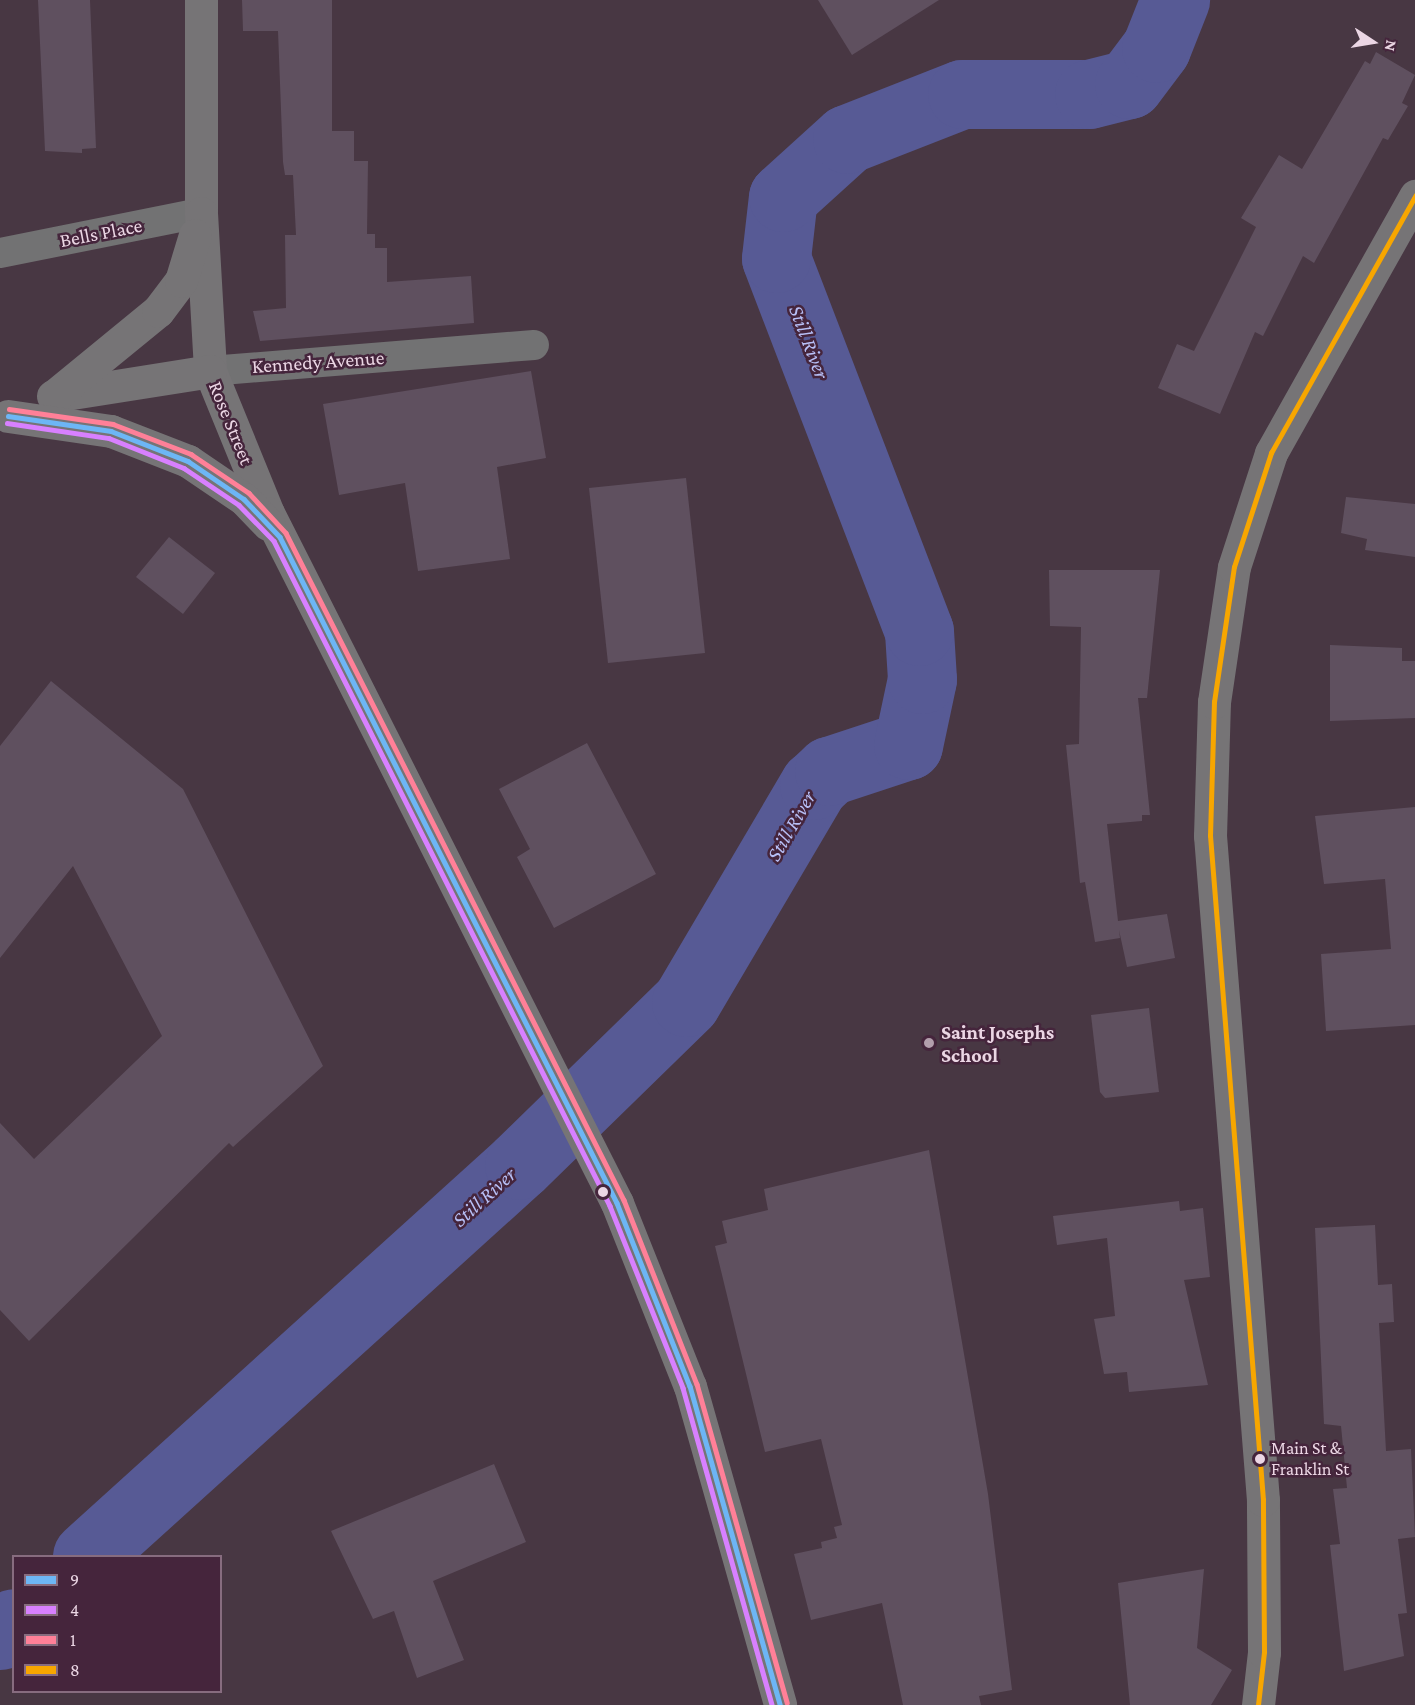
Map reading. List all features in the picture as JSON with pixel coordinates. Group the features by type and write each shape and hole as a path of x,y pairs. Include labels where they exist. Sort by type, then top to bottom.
{"street":[{"name":"Rose Street","path":"201,0 201,213 210,371 280,537 539,1039 617,1203 690,1386 780,1705"},
{"path":"1258,1705 1264,1652 1263,1500 1210,836 1214,702 1234,567 1271,453 1415,196"},
{"name":"Bells Place","path":"0,253 201,213"},
{"path":"54,396 158,310 181,281 201,213"},
{"name":"Kennedy Avenue","path":"4,418 54,396 210,371 534,345"},
{"path":"4,418 111,431 188,460 244,499 280,537"}],"building":[{"path":"38,0 90,0 96,148 82,149 82,153 45,151"},
{"path":"242,0 332,0 332,131 354,131 354,161 368,161 367,234 375,234 375,248 387,248 387,282 471,276 474,323 260,341 253,311 286,308 285,235 296,235 293,175 285,175 283,162 278,31 243,31"},
{"path":"818,0 939,0 852,55"},
{"path":"1376,52 1415,75 1402,103 1408,106 1388,140 1383,138 1314,263 1303,256 1263,336 1255,332 1220,414 1158,388 1177,344 1194,351 1256,227 1241,218 1279,155 1302,169 1365,61 1370,64"},
{"path":"531,371 546,458 497,467 510,559 418,571 405,483 339,495 323,404"},
{"path":"686,478 705,653 608,663 589,488"},
{"path":"1346,497 1415,504 1415,557 1365,550 1367,539 1341,533"},
{"path":"169,537 215,573 183,614 136,577"},
{"path":"1049,570 1160,570 1147,698 1138,698 1150,815 1142,815 1142,821 1107,824 1118,921 1167,914 1175,958 1127,967 1119,930 1120,938 1095,942 1085,882 1080,883 1066,745 1079,744 1081,627 1050,626"},
{"path":"1330,645 1402,648 1402,661 1415,661 1415,718 1330,721"},
{"path":"51,681 183,789 323,1066 233,1147 229,1143 29,1341 0,1310 0,1123 34,1159 162,1036 73,866 0,958 0,746"},
{"path":"587,743 656,874 554,928 517,857 530,849 499,789"},
{"path":"1415,807 1415,1025 1326,1031 1321,954 1391,949 1385,879 1324,884 1315,816"},
{"path":"1149,1008 1159,1092 1105,1098 1100,1092 1091,1015"},
{"path":"929,1150 988,1494 1012,1690 979,1696 981,1705 903,1705 882,1603 811,1620 794,1554 822,1548 821,1542 837,1538 834,1527 842,1525 821,1439 765,1452 715,1246 727,1243 722,1221 768,1210 764,1189"},
{"path":"1179,1201 1180,1211 1203,1208 1210,1277 1184,1280 1208,1385 1129,1392 1127,1372 1104,1374 1094,1319 1115,1316 1107,1238 1057,1245 1053,1216"},
{"path":"1375,1225 1378,1285 1392,1284 1394,1322 1379,1323 1386,1451 1411,1449 1415,1537 1398,1539 1407,1613 1398,1614 1404,1656 1344,1671 1330,1545 1340,1544 1333,1489 1347,1488 1341,1426 1324,1424 1315,1228"},
{"path":"494,1464 526,1542 433,1581 464,1660 417,1678 394,1611 373,1619 331,1531"},
{"path":"1204,1569 1197,1648 1232,1670 1211,1705 1130,1705 1118,1583"}],"waterway":[{"name":"Still River","path":"88,1555 519,1165 686,1002 814,785 829,771 908,745 922,679 919,631 776,258 783,197 847,139 962,94 1089,94 1129,84 1156,48 1175,0"},
{"name":"Still River","path":"0,1635 12,1625"}],"transit line":[{"name":"8","path":"1258,1705 1264,1652 1263,1500 1210,836 1214,702 1234,567 1271,453 1415,196"},
{"name":"1","path":"9,409 113,424 191,454 249,493 286,533 624,1200 697,1384 787,1703"},
{"name":"9","path":"8,416 111,431 188,461 244,499 280,537 617,1203 690,1386 780,1705"},
{"name":"4","path":"7,423 109,438 184,468 239,505 274,541 610,1206 683,1388 772,1705"}],"place":[{"name":"Saint Josephs School","path":"929,1043"},
{"name":"Main St & Franklin St","path":"1260,1459"}]}
